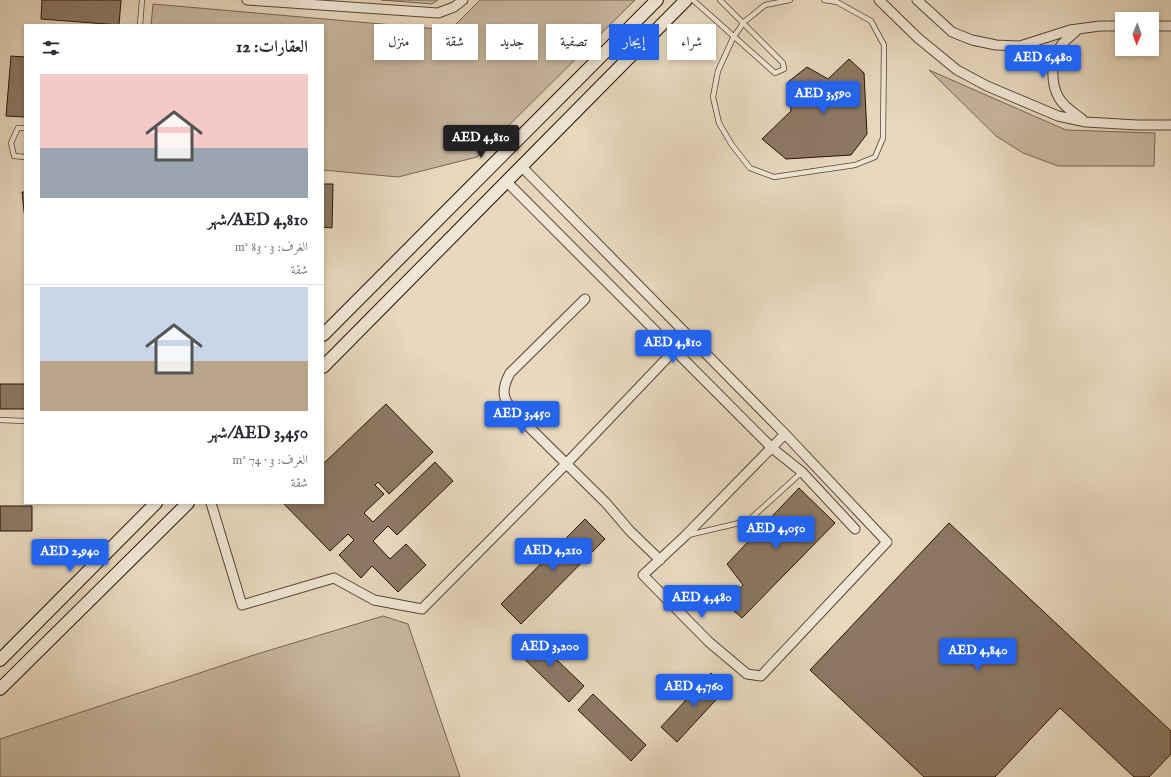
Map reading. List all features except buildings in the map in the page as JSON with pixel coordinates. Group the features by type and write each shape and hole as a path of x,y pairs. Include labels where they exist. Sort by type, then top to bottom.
{"main road":[{"path":"324,334 657,0"},
{"path":"324,366 686,0"},
{"path":"0,660 155,504"},
{"path":"0,689 187,504"}],"street":[{"path":"247,0 438,13 454,7 463,0"},
{"path":"879,0 918,38 957,70 987,86 1058,116 1086,122 1171,125"},
{"path":"917,0 952,32 972,40 996,45 1020,46 1070,30 1100,26 1115,26"},
{"path":"1159,26 1171,26"},
{"path":"1078,29 1061,45 1055,58 1053,72 1054,86 1059,98 1068,108 1086,122"},
{"path":"522,167 785,434 887,542 761,676 747,674 710,642 643,575 660,560 785,434"},
{"path":"507,182 772,448 802,472 855,529"},
{"path":"585,299 510,373 504,384 504,394 508,406 606,503 630,531 660,560"},
{"path":"211,504 242,605 334,578 374,600 422,609 566,464 688,336"}],"lane":[{"path":"140,24 142,0"},
{"path":"693,0 775,72 784,69 783,63 744,22 720,0"},
{"path":"790,0 766,5 744,22 734,36 718,71 713,97 718,124 732,145 750,168 774,177 855,165 875,158 883,138 884,45 871,20 837,2 824,0"},
{"path":"24,128 18,128 10,143 14,156 24,157"},
{"path":"0,420 24,421"},
{"path":"684,536 748,521 802,472"}],"shaded area":[{"path":"381,0 438,0 432,4"},
{"path":"480,0 635,0 611,24 609,24 601,34 601,24 546,24 546,60 575,60 477,157 398,177 324,170 324,24 151,24 153,4 381,24 374,24 374,60 424,60 424,28 432,28 432,60 478,60 478,24 456,24"},
{"path":"929,70 1066,130 1155,133 1154,166 1058,166 1023,153 996,136"},
{"path":"383,616 408,624 460,777 0,777 0,739 257,654"}]}
